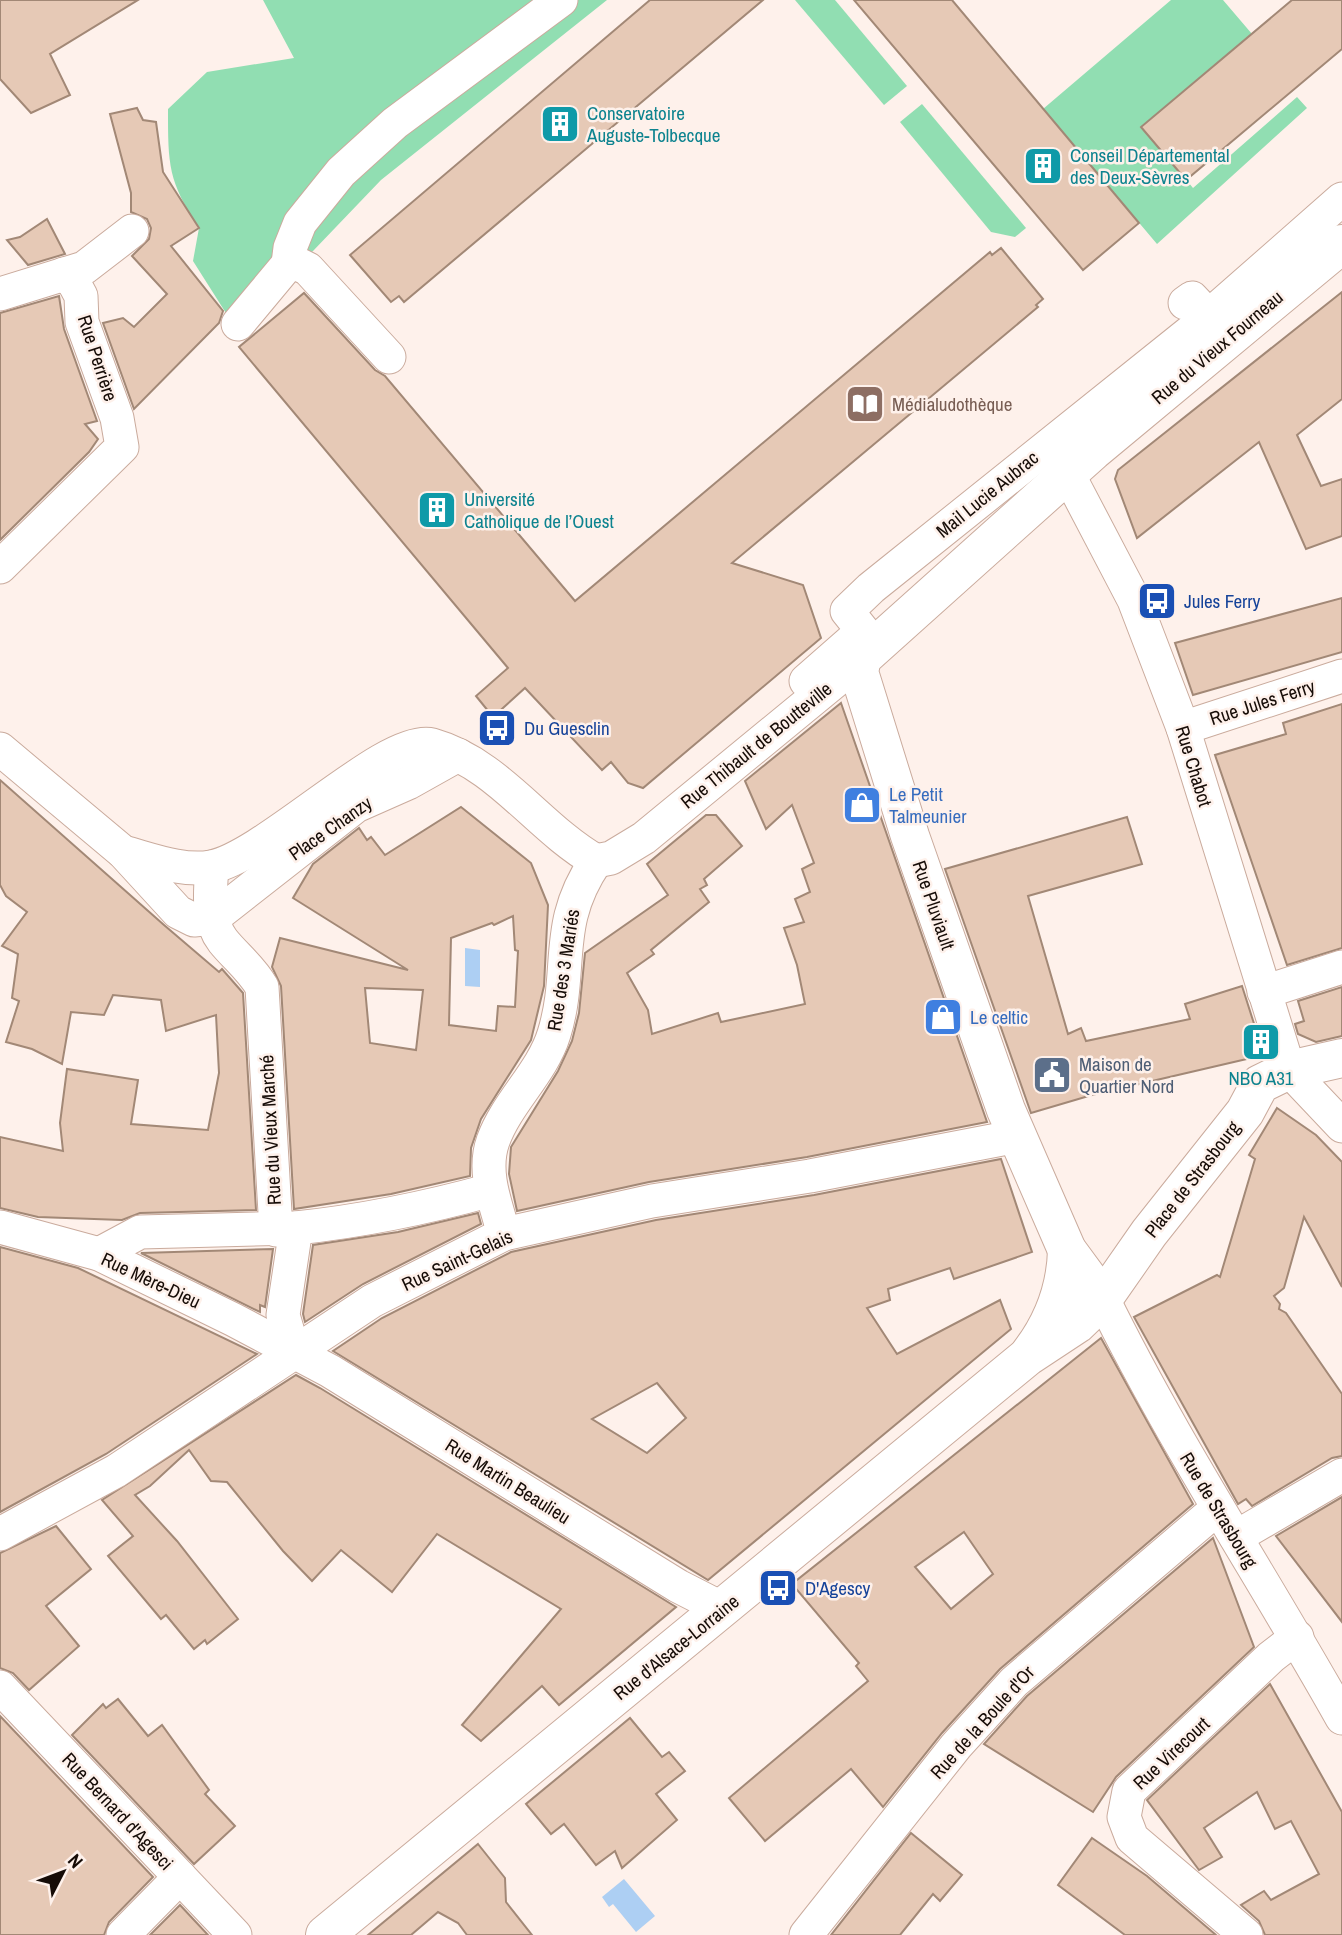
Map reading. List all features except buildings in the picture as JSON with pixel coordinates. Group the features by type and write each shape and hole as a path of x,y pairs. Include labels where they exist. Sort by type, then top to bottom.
{"main road":[{"name":"Rue du Vieux Fourneau","path":"1081,463 1342,244"},
{"path":"859,672 862,658 881,638 1081,463"},
{"name":"Rue Pluviault","path":"859,672 910,836 1018,1136"},
{"name":"Place de Strasbourg","path":"1027,1357 1077,1324 1103,1299 1149,1233 1245,1112 1260,1084 1289,1070 1342,1058"},
{"path":"1018,1136 1067,1250 1103,1299"},
{"path":"1027,1357 1044,1334 1066,1278 1067,1250"},
{"name":"Rue d'Alsace-Lorraine","path":"325,1935 1027,1357"}],"street":[{"path":"237,324 288,264 290,248 300,223 341,172 439,89 561,0"},
{"name":"Mail Lucie Aubrac","path":"806,681 863,631 847,611 871,589 1197,310 1342,199"},
{"path":"0,294 84,268 132,231"},
{"path":"288,264 300,264 308,270 389,358"},
{"name":"Rue Perrière","path":"0,567 122,447 117,418 82,323 81,296 74,283 64,274"},
{"name":"Rue Chabot","path":"1081,463 1183,728 1289,1070"},
{"name":"Rue Thibault de Boutteville","path":"596,861 611,858 627,850 827,685 843,675 859,672"},
{"name":"Rue Jules Ferry","path":"1183,728 1342,676"},
{"name":"Place Chanzy","path":"123,852 178,866 212,867 253,848 322,799 401,750 416,745 431,745 479,765 554,833 596,861"},
{"name":"Place Chanzy","path":"0,749 123,852 178,912 194,920 213,918 356,806 408,783 458,755"},
{"name":"Rue des 3 Mariés","path":"505,1234 491,1190 494,1140 544,1056 554,1034 560,1004 569,912 584,878 596,861"},
{"path":"212,867 210,901 213,918"},
{"name":"Rue du Vieux Marché","path":"213,918 222,940 251,969 262,986 286,1229 283,1315 294,1353"},
{"path":"1264,992 1342,967"},
{"path":"1289,1070 1342,1126"},
{"name":"Rue Saint-Gelais","path":"5,1522 116,1471 373,1301 505,1234 652,1202 810,1176 1018,1136"},
{"path":"99,1254 140,1232 286,1229 362,1222 491,1190"},
{"name":"Rue Mère-Dieu","path":"0,1227 99,1254 234,1320 294,1353"},
{"name":"Rue de Strasbourg","path":"1103,1299 1181,1448 1297,1637 1342,1718"},
{"name":"Rue Martin Beaulieu","path":"294,1353 330,1371 678,1587 723,1609"},
{"path":"1236,1537 1342,1475"},
{"name":"Rue de la Boule d'Or","path":"806,1935 956,1746 1014,1682 1218,1508"},
{"name":"Rue Virecourt","path":"1246,1935 1132,1838 1124,1818 1129,1791 1271,1657 1297,1637"},
{"name":"Rue Bernard d'Agesci","path":"0,1686 235,1935"},
{"path":"123,1935 180,1877"}],"green space":[{"path":"263,0 607,0 381,180 313,251 231,321 193,261 199,228 181,197 172,172 168,145 168,109 207,72 294,58"},
{"path":"795,0 835,0 907,86 884,105"},
{"path":"1171,0 1223,0 1252,34 1142,126 1193,188 1297,97 1307,108 1157,244 1043,109"},
{"path":"922,104 1026,228 1015,237 991,232 900,122"}],"water":[{"path":"465,948 480,950 480,987 465,986"},
{"path":"624,1879 655,1916 636,1932 613,1904 609,1907 602,1897"}],"place":[{"name":"Conservatoire Auguste-Tolbecque","path":"560,124"},
{"name":"Conseil Départemental des Deux-Sèvres","path":"1043,166"},
{"name":"Médialudothèque","path":"865,404"},
{"name":"Université Catholique de l’Ouest","path":"437,510"},
{"name":"Jules Ferry","path":"1157,601"},
{"name":"Du Guesclin","path":"497,728"},
{"name":"Le Petit Talmeunier","path":"862,805"},
{"name":"Le celtic","path":"943,1017"},
{"name":"NBO A31","path":"1261,1042"},
{"name":"Maison de Quartier Nord","path":"1052,1075"},
{"name":"D'Agescy","path":"778,1588"}]}
